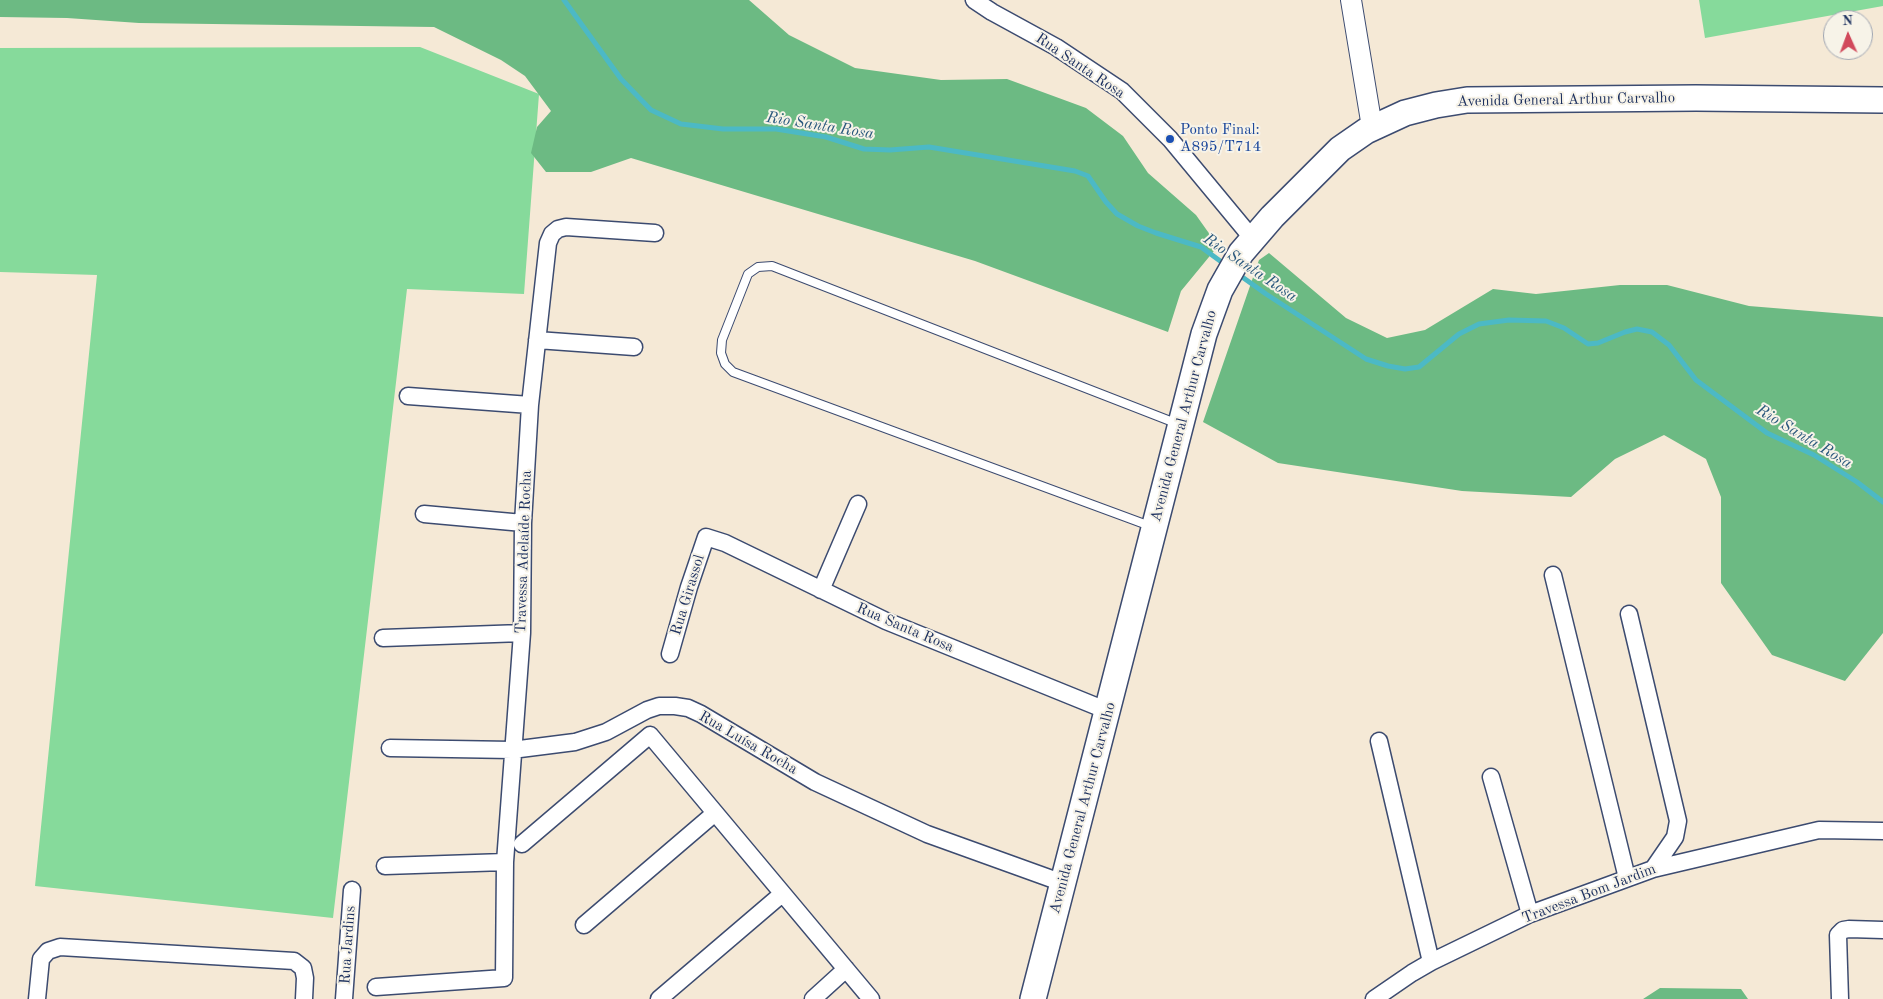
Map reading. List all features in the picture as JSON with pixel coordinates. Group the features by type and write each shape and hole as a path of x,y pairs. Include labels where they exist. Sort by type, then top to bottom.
{"main road":[{"name":"Avenida General Arthur Carvalho","path":"1033,999 1204,334 1220,290 1247,245 1304,184 1340,149 1372,127 1405,113 1467,100 1701,98 1883,100"}],"street":[{"name":"Rua Santa Rosa","path":"974,0 1056,47 1122,91 1170,139 1247,245"},
{"path":"1351,0 1372,127"},
{"name":"Travessa Adelaíde Rocha","path":"376,987 504,978 505,862 522,633 523,523 530,405 548,243 552,234 558,229 575,226 655,233"},
{"path":"537,340 634,347"},
{"path":"408,396 530,405"},
{"path":"821,590 858,504"},
{"path":"424,514 523,523"},
{"name":"Rua Santa Rosa","path":"706,537 725,543 886,621 1108,711"},
{"name":"Rua Girassol","path":"670,654 689,587 706,537"},
{"path":"1553,574 1627,878"},
{"path":"1629,614 1678,820 1675,838 1653,869"},
{"path":"383,638 522,633"},
{"name":"Rua Luísa Rocha","path":"390,748 512,750 575,742 593,738 659,706 688,708 815,782 927,834 1063,883"},
{"path":"522,844 650,735 871,999"},
{"path":"1379,741 1431,962"},
{"path":"1491,778 1530,914"},
{"path":"584,925 715,813"},
{"name":"Travessa Bom Jardim","path":"1374,999 1431,962 1530,914 1653,869 1819,830 1883,831"},
{"path":"385,866 505,862"},
{"name":"Rua Jardins","path":"344,999 352,890"},
{"path":"659,999 782,894"},
{"path":"1840,999 1838,935 1843,930 1849,929 1883,930"},
{"path":"38,999 41,959 48,951 60,947 294,961 303,968 305,978 304,999"},
{"path":"813,999 846,970"}],"lane":[{"path":"1155,527 733,372 725,364 721,353 722,340 748,274 758,267 772,266 1180,425"}],"green space":[{"path":"0,0 749,0 789,35 855,68 941,80 1007,79 1086,108 1123,136 1148,173 1196,215 1218,246 1181,291 1168,332 975,261 631,158 591,172 546,172 531,153 537,127 551,111 525,76 501,60 434,27 139,23 67,18 0,17"},
{"path":"1699,0 1883,0 1883,6 1861,10 1823,10 1823,17 1705,38"},
{"path":"420,47 539,94 524,294 407,289 333,918 35,886 97,275 0,272 0,48"},
{"path":"1269,253 1346,318 1387,338 1425,330 1493,289 1536,294 1620,285 1667,285 1749,306 1883,317 1883,633 1845,681 1772,655 1721,583 1721,497 1706,459 1664,435 1615,459 1571,497 1462,491 1278,463 1203,422 1259,260"},
{"path":"1660,988 1741,989 1748,999 1643,999"}],"waterway":[{"name":"Rio Santa Rosa","path":"564,0 621,79 651,110 681,124 723,129 776,129 826,137 864,149 890,150 929,147 1075,171 1088,176 1117,214 1138,226 1201,247 1227,266"},
{"name":"Rio Santa Rosa","path":"1238,274 1366,359 1405,369 1419,367 1459,334 1479,324 1509,320 1546,321 1564,328 1588,344 1598,343 1637,329 1652,332 1669,345 1696,380 1767,433 1814,455 1857,482 1883,502"}],"place":[{"name":"Ponto Final: A895/T714","path":"1170,139"}]}
